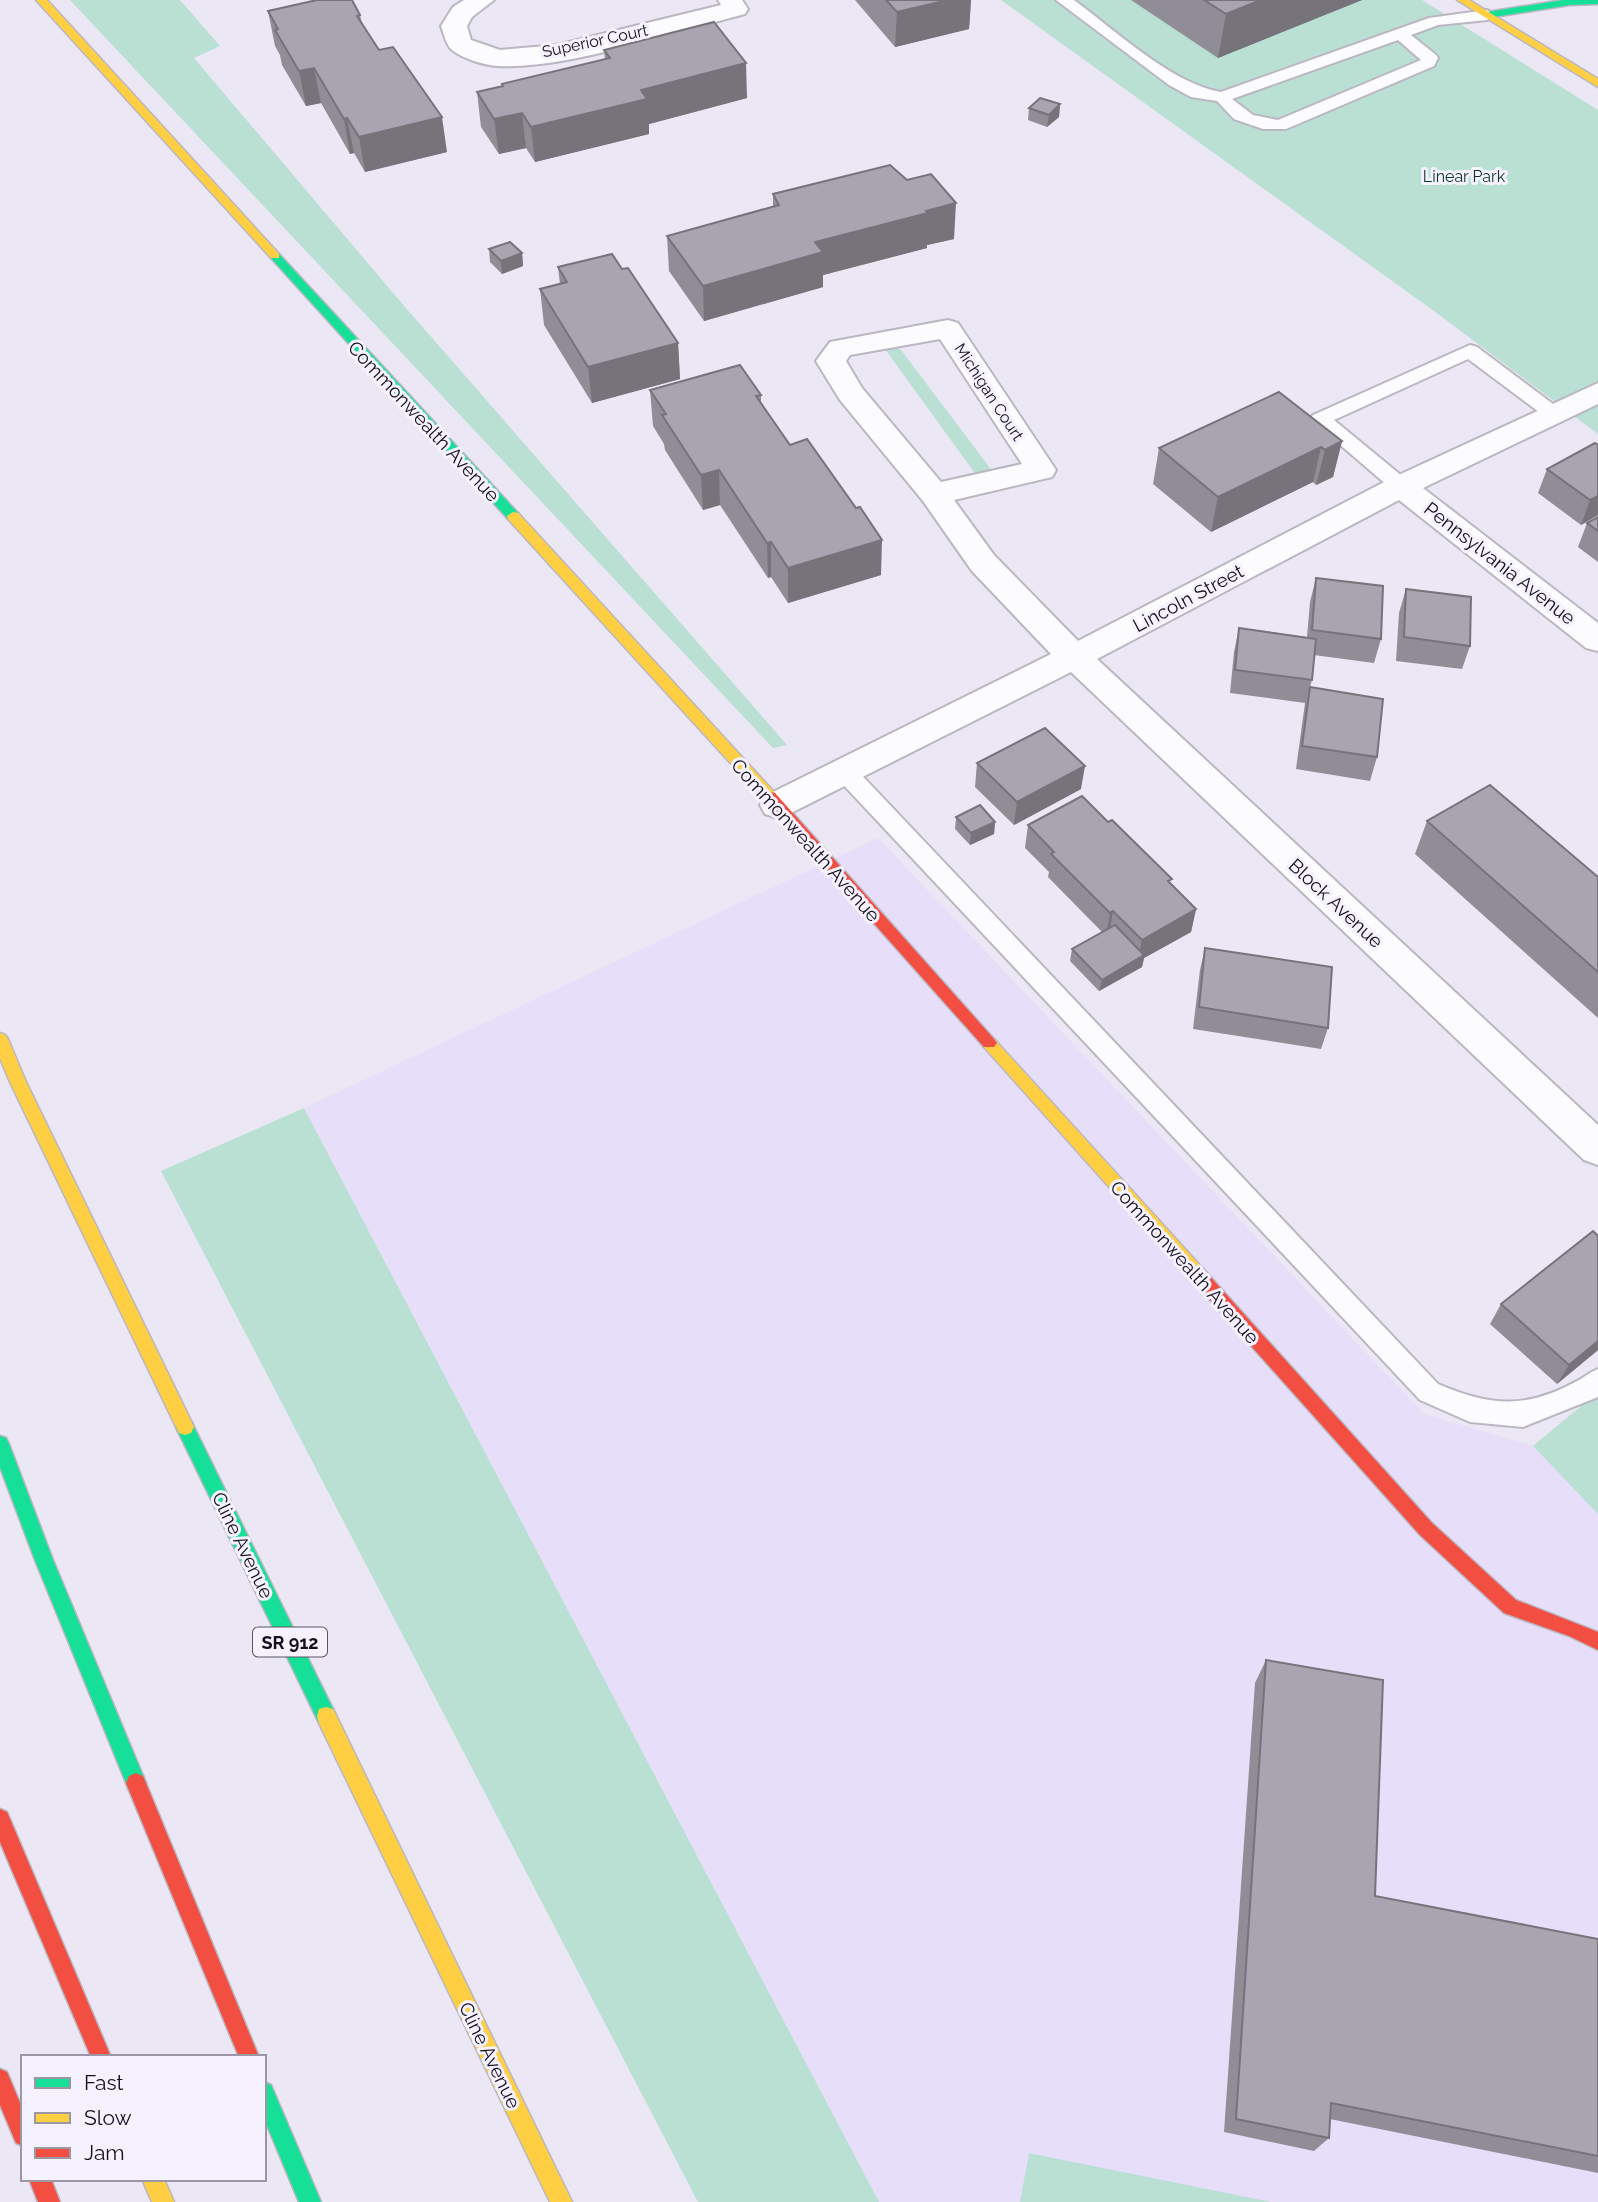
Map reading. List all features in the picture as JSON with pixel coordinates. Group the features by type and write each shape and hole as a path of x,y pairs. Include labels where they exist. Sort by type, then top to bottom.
{"main road":[{"name":"Commonwealth Avenue","path":"41,0 777,805 1426,1529 1510,1607 1573,1629 1598,1641"},
{"path":"1462,0 1598,85"},
{"path":"1487,15 1568,1 1598,1"},
{"name":"Cline Avenue","path":"0,1039 24,1095 561,2202"},
{"path":"0,1444 44,1560 249,2055"},
{"path":"0,1819 100,2055"},
{"path":"0,2079 21,2131"},
{"path":"266,2097 310,2202"},
{"path":"41,2181 49,2202"},
{"path":"154,2181 163,2202"}],"street":[{"name":"Superior Court","path":"482,0 462,12 454,26 460,44 479,54 498,58 565,50 736,9 730,0"},
{"name":"Michigan Court","path":"934,494 1041,470 948,329 840,348 831,361 850,393 934,494 982,563 1074,658"},
{"name":"Lincoln Street","path":"777,805 1074,658 1401,486 1598,392"},
{"name":"Pennsylvania Avenue","path":"1401,486 1598,640"},
{"name":"Block Avenue","path":"1074,658 1598,1149"}],"lane":[{"path":"1064,0 1175,82 1197,93 1222,97 1276,80 1435,21 1487,15"},
{"path":"1222,97 1235,112 1248,120 1262,125 1280,125 1428,63 1430,58 1400,34"},
{"path":"1401,486 1320,419 1470,351 1554,414"},
{"path":"845,772 1429,1392 1470,1410 1523,1415 1590,1388 1598,1381"}],"shaded area":[{"path":"878,838 1424,1414 1533,1446 1598,1514 1598,2202 879,2202 304,1108"}],"green space":[{"path":"70,0 180,0 220,46 194,58 399,300 787,745 773,748"},
{"name":"Linear Park","path":"1001,0 1422,0 1598,110 1598,434 1434,311"},
{"path":"895,347 901,350 990,468 989,473 978,475 974,472 885,349"},
{"path":"304,1108 879,2202 698,2202 161,1171"},
{"path":"1598,1392 1598,1514 1533,1446"},
{"path":"1029,2153 1271,2202 1020,2202"}],"building":[{"path":"317,0 352,0 360,15 357,16 379,50 393,47 442,117 359,137 347,118 344,119 314,68 299,71 275,30 278,29 268,11"},
{"path":"886,0 948,0 897,12"},
{"path":"1204,0 1261,0 1226,14"},
{"path":"714,22 746,63 641,90 647,99 531,127 522,113 494,119 477,92 610,58 604,50"},
{"path":"1040,98 1060,104 1049,115 1029,108"},
{"path":"890,165 907,180 931,174 956,203 926,211 928,213 815,242 823,252 703,286 667,236 779,205 773,194"},
{"path":"510,242 522,253 501,261 489,249"},
{"path":"612,254 622,269 628,268 678,343 588,367 540,289 567,282 558,267"},
{"path":"740,365 761,395 756,396 790,445 807,439 882,540 788,568 771,542 767,543 719,470 701,475 662,415 666,414 650,390"},
{"path":"1279,392 1342,441 1325,450 1321,447 1218,497 1159,448"},
{"path":"1595,443 1598,445 1598,496 1590,500 1547,469"},
{"path":"1598,517 1598,531 1587,523"},
{"path":"1316,578 1383,586 1381,639 1312,630"},
{"path":"1406,589 1471,597 1470,646 1404,637"},
{"path":"1239,628 1316,639 1312,680 1235,670"},
{"path":"1310,687 1383,699 1377,757 1302,746"},
{"path":"1045,728 1085,766 1017,802 977,763"},
{"path":"1490,785 1598,877 1598,972 1427,821"},
{"path":"1082,796 1108,822 1112,820 1172,879 1168,881 1196,909 1142,940 1113,911 1110,913 1051,854 1054,852 1028,825"},
{"path":"980,805 995,822 971,833 956,817"},
{"path":"1115,925 1144,955 1102,980 1072,949"},
{"path":"1205,948 1332,967 1328,1028 1199,1007"},
{"path":"1593,1231 1598,1236 1598,1341 1569,1365 1501,1304"},
{"path":"1266,1660 1383,1680 1375,1896 1598,1939 1598,2156 1331,2103 1329,2138 1236,2119"}],"traffic: fast":[{"path":"1487,15 1570,2 1598,1"},
{"path":"275,256 513,516"},
{"path":"185,1427 326,1716"},
{"path":"0,1444 44,1560 136,1783"},
{"path":"266,2097 310,2202"}],"traffic: slow":[{"path":"41,0 275,256"},
{"path":"1462,0 1598,84"},
{"path":"513,516 770,797"},
{"path":"0,1039 18,1082 185,1427"},
{"path":"989,1043 1200,1277"},
{"path":"326,1716 561,2202"},
{"path":"154,2181 163,2202"}],"traffic: jam":[{"path":"770,797 989,1043"},
{"path":"1200,1277 1426,1529 1510,1607 1573,1629 1598,1641"},
{"path":"136,1783 248,2055"},
{"path":"0,1819 100,2055"},
{"path":"0,2079 21,2131"},
{"path":"41,2181 49,2202"}]}
